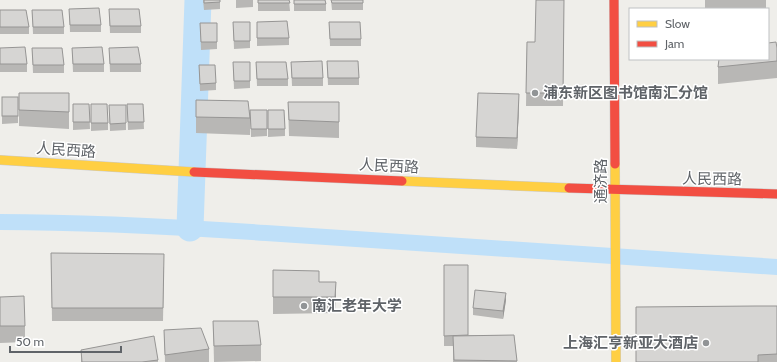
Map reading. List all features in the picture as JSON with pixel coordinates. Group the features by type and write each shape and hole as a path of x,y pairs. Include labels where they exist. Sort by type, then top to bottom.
{"street":[{"name":"通济路","path":"614,0 616,362"},
{"name":"人民西路","path":"0,160 165,171 615,190 777,194"}],"building":[{"path":"204,0 220,0 220,2 204,3"},
{"path":"258,0 289,0 290,3 258,3"},
{"path":"294,0 325,0 326,4 294,4"},
{"path":"331,0 363,0 363,3 332,3"},
{"path":"536,0 564,0 563,93 526,93 527,42 535,42"},
{"path":"99,8 101,25 70,25 69,9"},
{"path":"109,9 139,9 141,26 110,26"},
{"path":"0,10 26,10 29,27 0,27"},
{"path":"32,10 62,10 64,27 33,27"},
{"path":"287,21 289,38 257,38 257,22"},
{"path":"233,22 250,22 250,41 234,41"},
{"path":"329,22 360,22 361,39 330,39"},
{"path":"200,23 217,23 217,42 201,42"},
{"path":"776,42 777,61 718,67 719,60 769,60 769,43"},
{"path":"25,47 27,64 0,64 0,48"},
{"path":"102,47 104,64 73,64 72,48"},
{"path":"138,47 141,64 110,64 109,48"},
{"path":"32,48 62,48 64,65 33,65"},
{"path":"322,61 323,78 292,78 291,62"},
{"path":"327,61 358,61 359,78 328,78"},
{"path":"233,62 250,62 250,81 234,81"},
{"path":"256,62 286,62 288,79 257,79"},
{"path":"199,65 215,65 216,83 200,84"},
{"path":"19,93 69,93 69,112 19,110"},
{"path":"478,93 519,94 517,138 476,137"},
{"path":"2,97 18,97 18,116 2,116"},
{"path":"196,100 248,101 250,118 196,117"},
{"path":"288,102 339,102 339,122 289,120"},
{"path":"73,104 89,104 90,122 73,122"},
{"path":"91,104 107,104 108,123 91,123"},
{"path":"127,104 143,104 144,122 128,122"},
{"path":"109,105 126,105 126,123 110,124"},
{"path":"250,110 267,110 267,129 251,129"},
{"path":"268,110 284,110 285,129 268,129"},
{"path":"51,253 164,254 163,308 52,308"},
{"path":"444,265 468,265 468,335 444,336"},
{"path":"273,270 319,271 319,282 336,282 335,297 273,297"},
{"path":"475,290 506,293 503,311 473,308"},
{"path":"24,296 25,326 0,326 0,297"},
{"name":"上海汇亨新亚大酒店","path":"777,306 777,354 758,355 758,362 636,362 636,307"},
{"path":"213,321 258,321 261,345 214,346"},
{"path":"201,328 209,349 165,355 164,330"},
{"path":"514,335 517,361 454,360 453,336"},
{"path":"154,336 158,360 142,362 82,362 81,350"}],"waterway":[{"path":"190,228 198,0"},
{"path":"0,222 100,224 199,229 777,267"}],"traffic: slow":[{"path":"0,160 194,172"},
{"path":"615,164 616,362"},
{"path":"402,181 569,188"}],"traffic: jam":[{"path":"614,0 615,164"},
{"path":"194,172 402,181"},
{"path":"569,188 777,194"}],"place":[{"name":"浦东新区图书馆南汇分馆","path":"535,93"},
{"name":"南汇老年大学","path":"304,306"},
{"name":"上海汇亨新亚大酒店","path":"706,343"}]}
